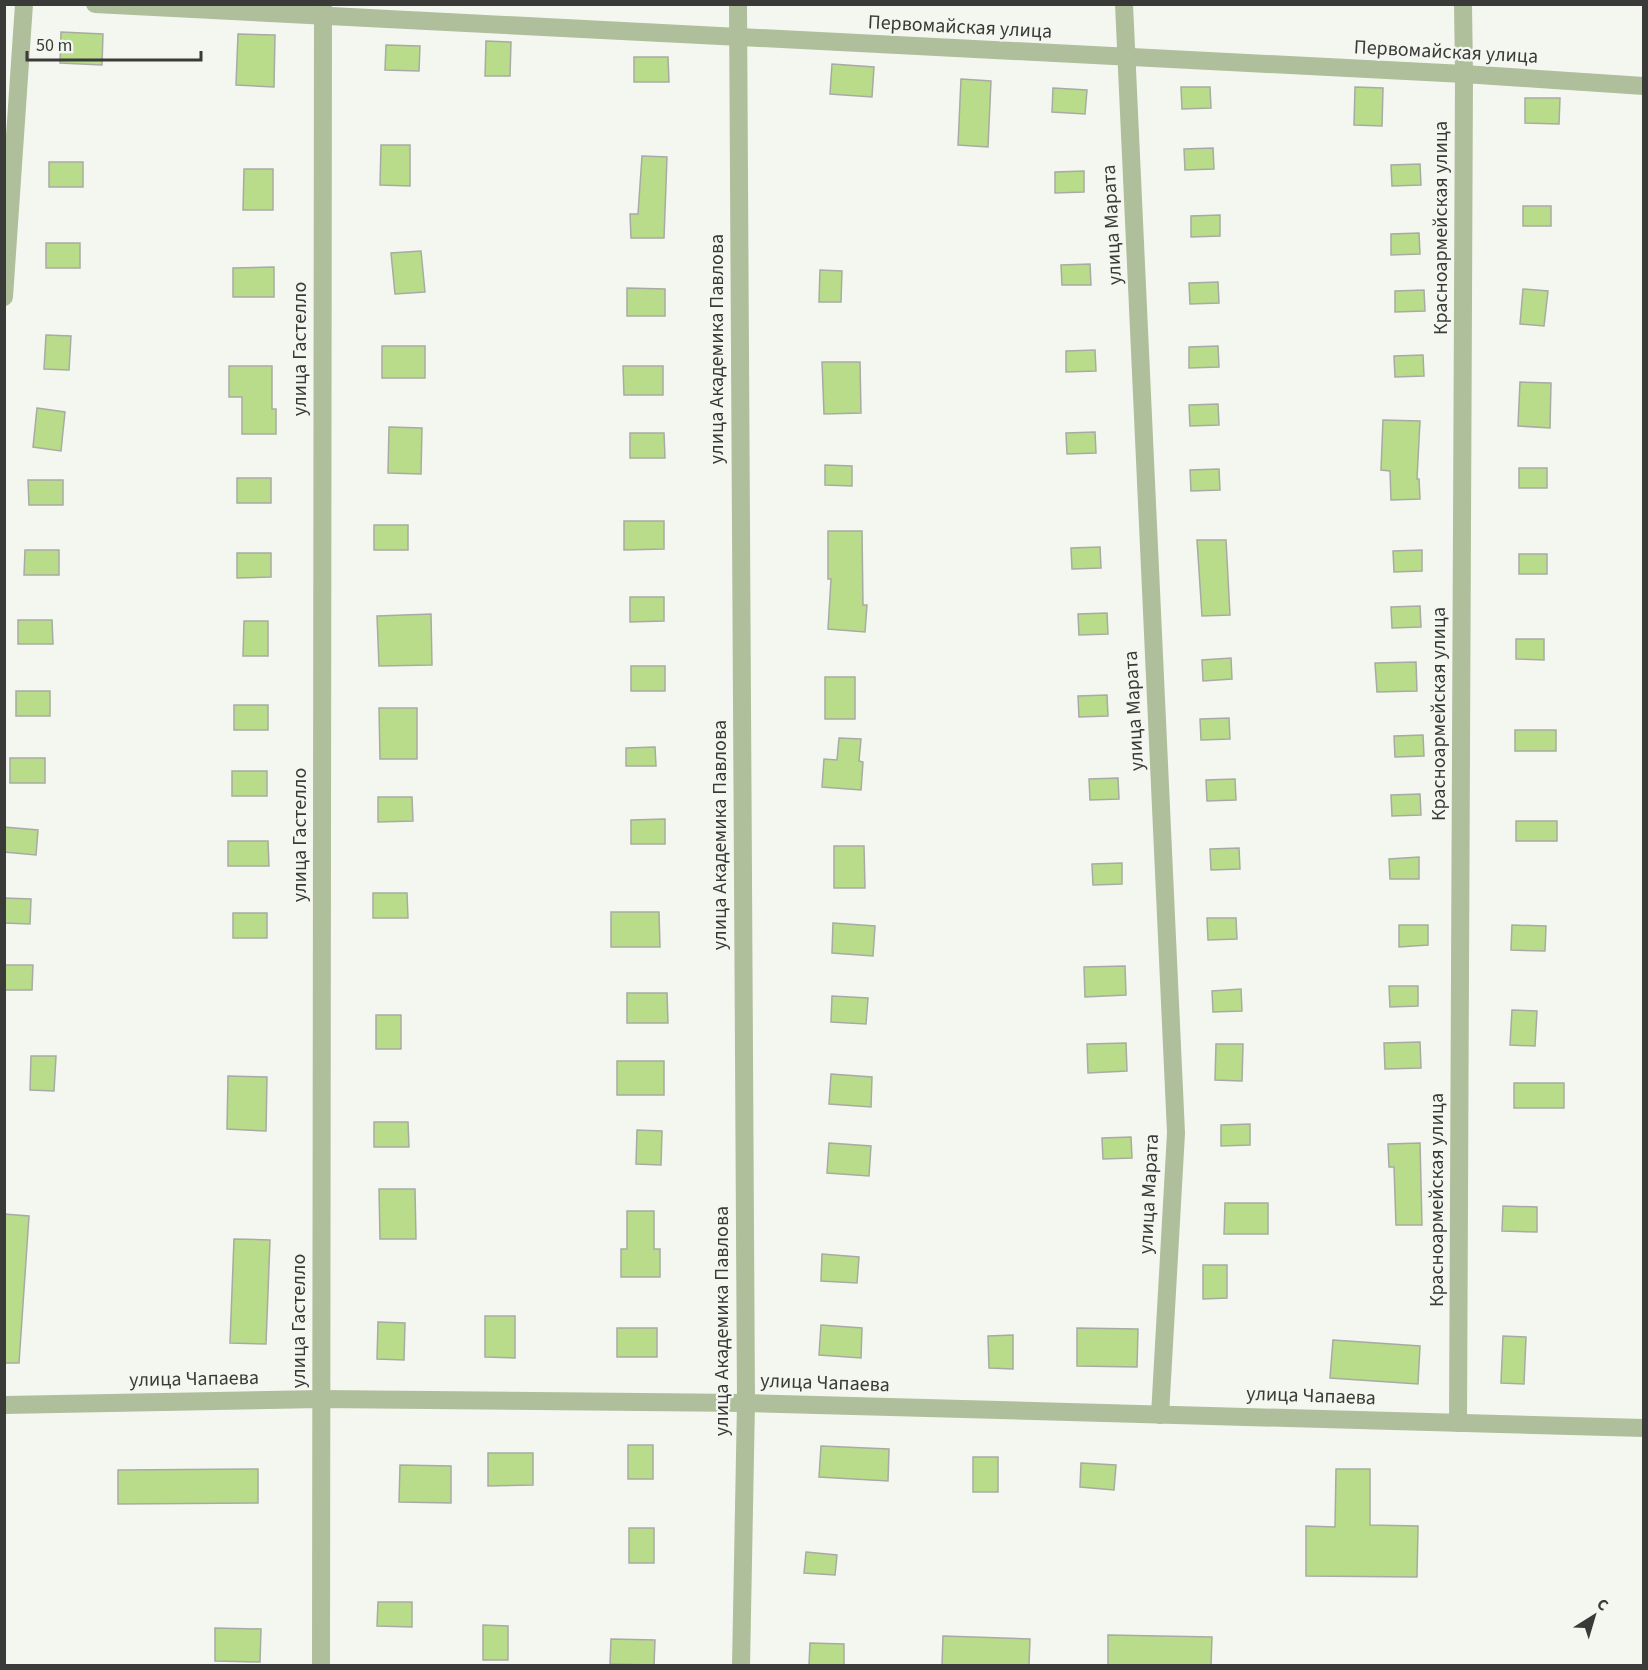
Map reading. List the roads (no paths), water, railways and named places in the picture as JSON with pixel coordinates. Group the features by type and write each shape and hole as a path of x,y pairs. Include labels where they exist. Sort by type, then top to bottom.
{"street":[{"path":"4,297 24,4"},
{"name":"Первомайская улица","path":"94,4 323,11 738,38 1644,86"},
{"name":"улица Академика Павлова","path":"738,4 746,1403 741,1665"},
{"name":"улица Марата","path":"1124,4 1176,1133 1160,1415"},
{"name":"Красноармейская улица","path":"1458,1423 1463,4"},
{"name":"улица Гастелло","path":"321,1665 323,11"},
{"name":"улица Чапаева","path":"4,1405 321,1399 746,1403 1644,1428"}]}
